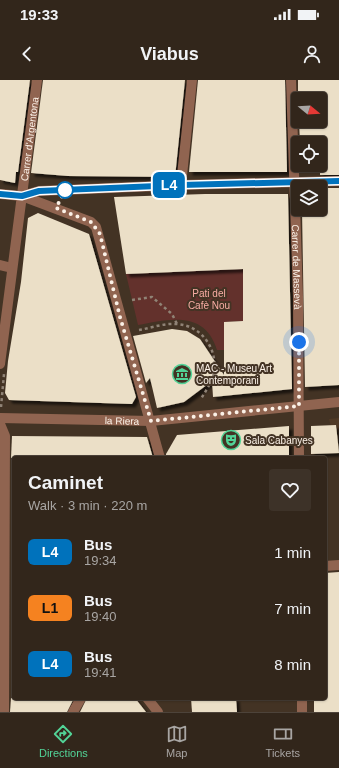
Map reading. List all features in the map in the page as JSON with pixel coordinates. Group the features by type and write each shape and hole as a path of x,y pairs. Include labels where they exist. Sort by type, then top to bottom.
{"street":[{"name":"Carrer d'Argentona","path":"0,364 38,80"},
{"path":"181,185 192,80"},
{"name":"Carrer de Massevà","path":"290,80 293,180"},
{"path":"327,182 339,181"},
{"path":"22,196 39,191 181,185 291,183"},
{"path":"0,194 22,196 91,222 96,227 160,456"},
{"name":"Carrer de Massevà","path":"294,216 298,297 299,456"},
{"path":"0,265 12,268"},
{"name":"la Riera","path":"0,418 151,421 339,402"},
{"path":"0,424 5,436 10,578 4,712"},
{"path":"327,566 339,565"},
{"path":"73,712 80,700"},
{"path":"149,700 158,712"},
{"path":"302,700 302,712"}],"path":[{"path":"132,300 152,296 172,314 177,324"},
{"path":"139,330 177,324 193,328 200,332 212,348 214,368 212,378 201,399"}],"shaded area":[{"path":"339,418 339,457 329,419"}],"green space":[{"name":"Pati del Cafè Nou","path":"243,269 243,321 224,322 224,350 217,350 211,337 204,328 185,320 162,321 138,325 126,274"}],"building":[{"path":"0,80 30,80 18,172 16,172 15,183 0,180"},
{"path":"43,80 185,80 175,177 68,176 31,173"},
{"path":"198,80 285,80 287,172 189,172"},
{"path":"298,80 339,80 339,175 320,175 320,172 327,172 327,136 300,136 299,128 327,128 327,92 298,92"},
{"path":"327,188 339,188 339,385 305,387 302,216 327,216"},
{"path":"205,194 288,194 292,389 213,397 212,381 184,402 157,408 150,378 146,383 133,336 172,329 187,331 200,339 224,375 224,322 243,321 243,269 126,274 114,197"},
{"path":"38,213 89,234 136,397 132,404 9,400 5,393 8,361 21,282 28,218"},
{"path":"336,425 339,453 311,454 311,426"},
{"name":"Sala Cabanyes","path":"289,426 289,456 166,456 177,435"},
{"path":"12,436 147,437 152,456 12,456 11,458"},
{"path":"339,572 339,712 314,712 314,700 327,700 327,573"},
{"path":"11,698 12,700 73,700 67,712 10,712"},
{"path":"86,700 137,700 146,712 80,712"},
{"path":"191,700 236,700 237,712 192,712"}],"bus line":[{"name":"L4","path":"0,194 22,196 30,192 39,191 181,185 339,181"}],"place":[{"name":"MAC - Museu Art Contemporani","path":"182,374"},
{"name":"Sala Cabanyes","path":"231,440"}],"route":[{"path":"65,190 56,208 91,222 100,234 120,317 151,421 173,420 299,406 299,342"}]}
